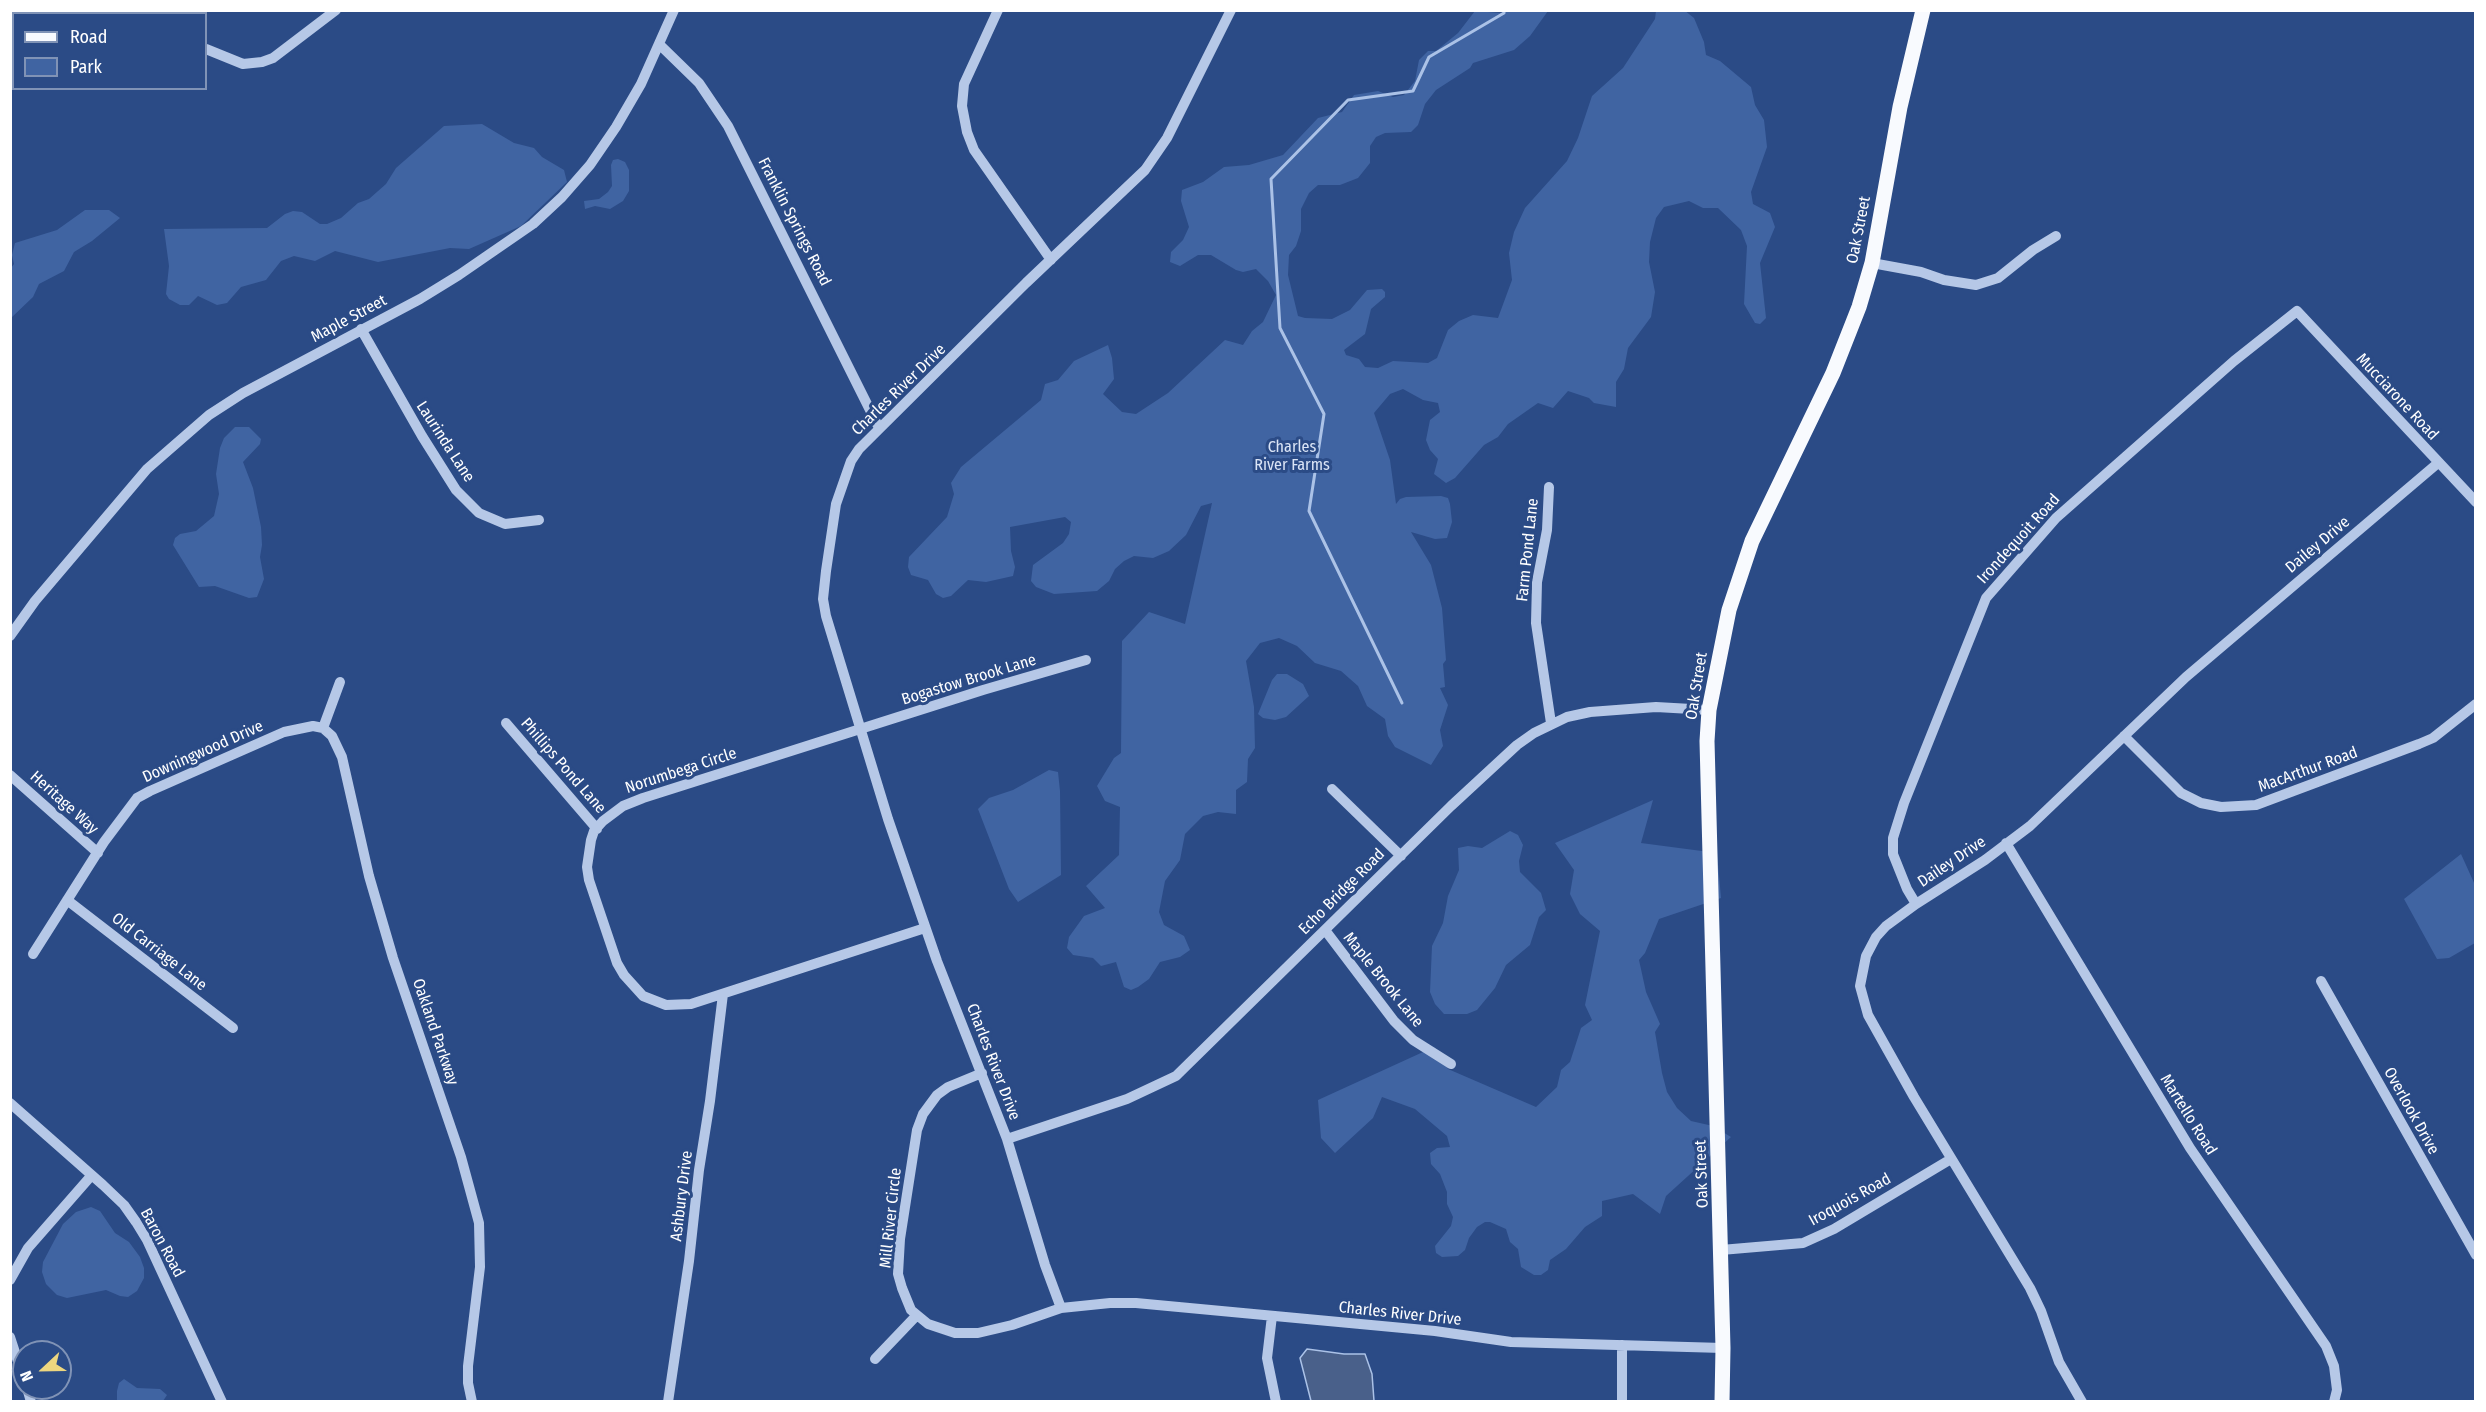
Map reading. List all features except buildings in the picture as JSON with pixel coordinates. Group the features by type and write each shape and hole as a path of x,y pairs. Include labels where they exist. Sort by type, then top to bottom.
{"main road":[{"name":"Oak Street","path":"1722,1401 1723,1348 1708,753 1709,710 1730,610 1752,541 1833,373 1859,306 1872,263 1900,107 1923,10"}],"street":[{"path":"207,49 243,64 262,63 273,58 336,10"},
{"name":"Maple Street","path":"10,636 35,601 147,469 209,415 243,393 420,299 459,275 533,224 562,197 590,165 616,128 641,84 674,10"},
{"path":"998,10 964,84 962,106 967,132 974,150 1051,260"},
{"name":"Charles River Drive","path":"1231,10 1156,156 1145,170 879,428 855,455 844,478 836,504 823,599 861,729 925,928 1007,1139 1045,1265 1061,1308 1136,1303 1435,1331 1511,1342 1723,1348"},
{"name":"Franklin Springs Road","path":"660,45 699,84 728,126 879,428"},
{"path":"1872,263 1976,285 1998,278 2033,250 2056,236"},
{"name":"Mucciarone Road","path":"2297,312 2475,502"},
{"name":"Irondequoit Road","path":"1916,904 1907,889 1893,854 1893,838 1904,803 1986,598 2056,518 2234,361 2297,312"},
{"name":"Laurinda Lane","path":"361,329 422,436 456,490 479,513 505,524 538,520"},
{"name":"Dailey Drive","path":"2082,1401 2059,1362 2041,1311 2030,1288 1951,1159 1868,1015 1860,986 1866,956 1876,937 1916,904 1984,860 2030,826 2186,677 2438,463"},
{"name":"Farm Pond Lane","path":"1549,486 1547,530 1537,582 1536,623 1551,723"},
{"name":"Bogastow Brook Lane","path":"861,729 1086,660"},
{"path":"323,728 340,682"},
{"name":"MacArthur Road","path":"2124,736 2181,793 2202,803 2221,807 2256,805 2420,744 2433,738 2475,704"},
{"name":"Echo Bridge Road","path":"1007,1139 1126,1099 1176,1076 1517,745 1551,723 1590,711 1656,707 1709,710"},
{"name":"Phillips Pond Lane","path":"506,723 597,829"},
{"name":"Downingwood Drive","path":"33,954 98,853 137,798 284,732 313,726 323,728"},
{"name":"Oakland Parkway","path":"323,728 332,736 342,757 393,958 461,1157 478,1223 480,1267 468,1366 468,1383 472,1401"},
{"name":"Norumbega Circle","path":"597,829 603,821 623,806 643,798 861,729"},
{"name":"Heritage Way","path":"10,775 98,853"},
{"path":"1332,789 1401,856"},
{"path":"597,829 591,840 587,867 589,880 617,963 624,975 643,996 666,1005 691,1004 925,928"},
{"name":"Martello Road","path":"2006,843 2190,1148 2326,1346 2334,1366 2337,1390 2334,1401"},
{"name":"Old Carriage Lane","path":"67,900 233,1028"},
{"name":"Maple Brook Lane","path":"1325,930 1394,1021 1413,1040 1451,1064"},
{"name":"Overlook Drive","path":"2321,981 2475,1255"},
{"name":"Ashbury Drive","path":"668,1401 689,1261 723,994"},
{"name":"Mill River Circle","path":"917,1315 911,1310 898,1274 900,1239 917,1130 923,1114 937,1095 948,1087 982,1073"},
{"name":"Baron Road","path":"10,1103 124,1205 147,1240 222,1401"},
{"name":"Iroquois Road","path":"1721,1250 1803,1243 1834,1229 1951,1159"},
{"path":"10,1280 28,1248 91,1176"},
{"path":"875,1359 917,1315 928,1324 941,1330 966,1334 1012,1325 1061,1308"},
{"path":"1272,1316 1267,1358 1276,1401"},
{"path":"1622,1345 1622,1401"}],"green space":[{"name":"Charles River Farms","path":"1684,10 1694,18 1704,42 1706,55 1720,61 1751,87 1755,105 1764,120 1767,147 1751,192 1753,204 1770,213 1775,227 1760,263 1766,318 1760,324 1755,323 1744,304 1747,246 1741,230 1718,208 1703,208 1689,201 1664,207 1656,218 1650,242 1649,262 1655,292 1651,317 1628,348 1624,369 1616,382 1616,407 1594,403 1589,398 1568,391 1553,408 1538,403 1508,424 1498,437 1484,445 1455,478 1446,483 1434,474 1438,459 1430,450 1426,440 1430,420 1440,412 1438,403 1423,400 1403,389 1390,394 1374,413 1390,460 1396,504 1400,499 1406,497 1441,496 1448,498 1450,504 1452,522 1447,538 1435,539 1411,532 1431,565 1442,608 1446,660 1443,664 1445,687 1440,688 1448,705 1440,730 1443,746 1431,765 1395,747 1388,736 1385,719 1367,706 1358,686 1341,671 1315,663 1297,646 1279,638 1260,643 1246,661 1254,707 1255,748 1248,759 1247,782 1236,790 1236,814 1218,812 1203,816 1185,834 1180,860 1165,881 1159,912 1164,925 1184,936 1190,950 1180,957 1160,962 1149,979 1131,990 1124,987 1116,962 1101,966 1093,958 1073,955 1067,948 1069,937 1084,916 1105,908 1086,886 1119,855 1120,807 1105,801 1097,786 1114,758 1121,753 1122,641 1149,612 1185,624 1212,503 1201,506 1186,535 1169,551 1153,558 1134,556 1124,561 1115,569 1109,581 1097,591 1054,594 1036,587 1031,581 1033,565 1063,543 1069,534 1071,522 1065,517 1010,527 1011,551 1015,567 1013,576 986,582 968,580 951,596 943,598 936,594 928,580 911,575 908,567 909,557 947,517 954,494 951,483 961,467 1041,400 1045,384 1058,380 1074,361 1108,345 1114,379 1103,394 1122,412 1136,414 1168,393 1225,340 1243,345 1252,331 1263,322 1276,295 1268,281 1256,269 1243,272 1236,270 1211,255 1198,255 1180,266 1170,262 1171,252 1183,240 1189,227 1181,201 1182,190 1203,182 1224,167 1249,165 1283,155 1318,118 1342,112 1354,95 1378,91 1393,97 1404,95 1415,81 1419,60 1428,51 1436,51 1458,33 1475,11 1501,13 1548,11 1530,36 1514,50 1473,63 1470,68 1436,90 1425,104 1418,125 1411,132 1385,133 1376,137 1370,146 1370,163 1358,178 1340,185 1318,185 1309,193 1301,209 1301,231 1296,246 1289,255 1288,275 1298,316 1332,319 1350,310 1367,290 1382,289 1385,297 1371,309 1365,334 1344,350 1346,355 1359,359 1365,367 1378,368 1393,361 1428,363 1437,358 1448,330 1459,321 1473,315 1498,318 1512,280 1509,253 1514,232 1525,208 1567,161 1578,138 1592,96 1623,68 1655,19 1656,11"},
{"path":"482,124 514,143 534,148 542,157 564,170 567,182 521,226 469,249 450,248 378,262 335,251 315,261 294,256 281,261 266,280 241,287 227,303 217,305 198,296 189,305 180,305 169,299 166,294 169,266 164,229 267,228 285,214 293,211 302,212 320,224 327,224 341,218 358,203 369,199 386,184 396,168 444,126"},
{"path":"618,159 625,162 629,170 629,191 623,201 610,209 595,206 585,209 584,201 599,199 612,186 611,165 613,160"},
{"path":"85,210 109,210 120,218 92,241 74,252 64,271 39,284 33,297 11,318 11,268 14,264 12,255 15,243 57,230"},
{"path":"235,427 249,427 261,439 260,444 243,462 253,488 261,527 260,557 264,579 257,597 249,598 215,586 199,587 173,545 175,538 180,534 196,531 214,516 219,494 216,474 220,448 224,438"},
{"path":"1277,674 1287,674 1303,684 1309,696 1286,717 1275,720 1263,718 1258,714 1272,680"},
{"path":"1049,770 1058,772 1061,875 1018,902 1009,889 978,809 989,798 1013,790"},
{"path":"1653,800 1641,843 1717,853 1721,898 1659,919 1645,953 1639,960 1646,992 1660,1024 1655,1032 1662,1073 1667,1092 1677,1108 1691,1121 1713,1126 1731,1137 1666,1196 1660,1214 1633,1194 1602,1201 1602,1216 1585,1227 1566,1249 1550,1260 1548,1270 1541,1275 1534,1275 1521,1267 1518,1249 1510,1242 1506,1229 1490,1222 1477,1227 1469,1238 1465,1250 1458,1256 1442,1257 1436,1253 1435,1246 1451,1226 1453,1217 1447,1204 1447,1192 1440,1174 1431,1164 1430,1153 1437,1148 1450,1147 1447,1136 1415,1109 1382,1097 1373,1118 1335,1153 1321,1138 1318,1100 1434,1047 1448,1069 1536,1107 1557,1087 1561,1070 1570,1062 1581,1028 1592,1020 1585,1005 1600,931 1580,914 1570,894 1574,870 1555,843"},
{"path":"1510,831 1518,835 1523,845 1519,861 1520,872 1541,893 1546,910 1539,917 1530,945 1506,965 1495,988 1477,1010 1467,1014 1444,1014 1435,1004 1430,992 1432,946 1443,923 1448,896 1459,870 1458,848 1468,846 1482,848"},
{"path":"2461,854 2475,885 2475,943 2449,958 2437,959 2404,899"},
{"path":"91,1207 100,1211 115,1233 129,1242 140,1257 144,1268 144,1278 137,1291 128,1297 106,1290 67,1298 57,1295 46,1284 42,1272 43,1262 63,1224 76,1212"},
{"path":"124,1379 137,1388 160,1389 167,1395 163,1401 117,1401 119,1383"}],"shaded area":[{"path":"1307,1349 1344,1354 1365,1354 1372,1374 1374,1401 1311,1401 1300,1358"}],"waterway":[{"path":"1402,703 1309,511 1324,414 1280,328 1271,179 1348,100 1413,91 1429,57 1504,13 1504,10"}]}
